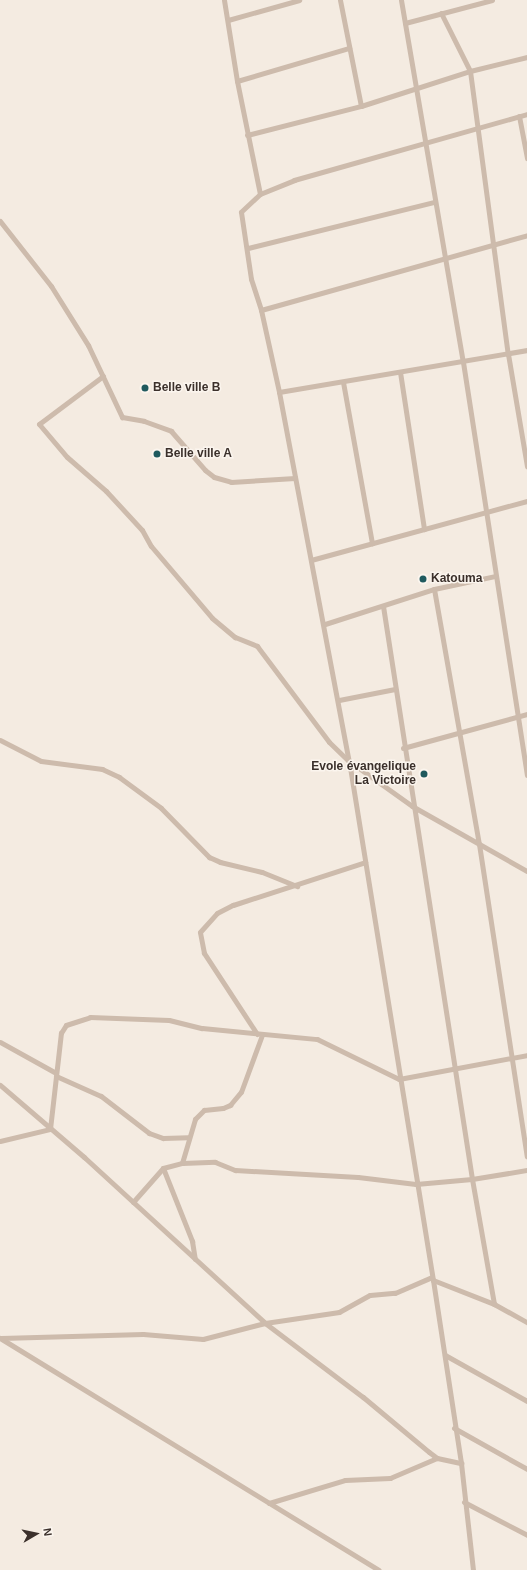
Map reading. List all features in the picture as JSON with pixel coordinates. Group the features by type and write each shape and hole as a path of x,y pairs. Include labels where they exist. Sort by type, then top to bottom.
{"street":[{"path":"224,0 236,81 260,194"},
{"path":"228,20 299,0"},
{"path":"340,0 361,106"},
{"path":"401,0 434,202 463,362 485,512 527,775"},
{"path":"462,0 463,7"},
{"path":"405,23 492,0"},
{"path":"440,13 470,71 476,128 508,354 527,466"},
{"path":"236,81 349,48"},
{"path":"247,135 361,106 416,90 470,71 527,57"},
{"path":"473,1570 464,1502 461,1463 454,1428 433,1278 416,1184 339,700 279,392 261,310 251,279 248,248 241,212 260,194 294,180 527,114"},
{"path":"519,116 527,158"},
{"path":"248,248 434,202"},
{"path":"0,221 50,286 88,345 122,417 144,421 171,431 205,470 214,477 231,482 296,478"},
{"path":"261,310 493,243 527,235"},
{"path":"279,392 527,350"},
{"path":"400,372 424,529"},
{"path":"103,376 39,424 67,457 106,491 142,530 151,546 212,618 235,637 257,646 329,742 349,761 412,806 527,871"},
{"path":"343,382 372,543"},
{"path":"311,560 527,501"},
{"path":"325,624 434,589 495,576"},
{"path":"434,589 479,844 527,1156"},
{"path":"383,606 412,806 472,1179 494,1304"},
{"path":"339,700 395,689"},
{"path":"403,748 527,714"},
{"path":"0,740 40,761 102,770 119,777 161,808 209,857 220,862 262,872 297,886"},
{"path":"260,1034 204,953 200,932 217,913 233,906 297,886 365,862"},
{"path":"50,1128 62,1033 66,1025 90,1017 169,1020 202,1028 327,1042 399,1078 527,1055"},
{"path":"182,1163 188,1137 199,1112 223,1108 241,1092 260,1034"},
{"path":"0,1042 56,1075 101,1096 149,1133 163,1138 188,1137"},
{"path":"0,1085 133,1202 265,1323 363,1397 437,1458 461,1463"},
{"path":"0,1141 50,1128"},
{"path":"133,1202 163,1168 182,1163 215,1162 235,1170 358,1177 416,1184 472,1179 527,1170"},
{"path":"163,1168 192,1241 195,1259"},
{"path":"0,1338 144,1334 203,1339 265,1323 339,1312 370,1295 395,1293 433,1278 494,1304 527,1322"},
{"path":"0,1338 378,1570"},
{"path":"444,1355 527,1401"},
{"path":"454,1428 527,1469"},
{"path":"269,1503 345,1480 390,1478 437,1458"},
{"path":"464,1502 527,1535"}],"place":[{"name":"Belle ville B","path":"145,388"},
{"name":"Belle ville A","path":"157,454"},
{"name":"Katouma","path":"423,579"},
{"name":"Evole évangelique La Victoire","path":"424,774"}]}
